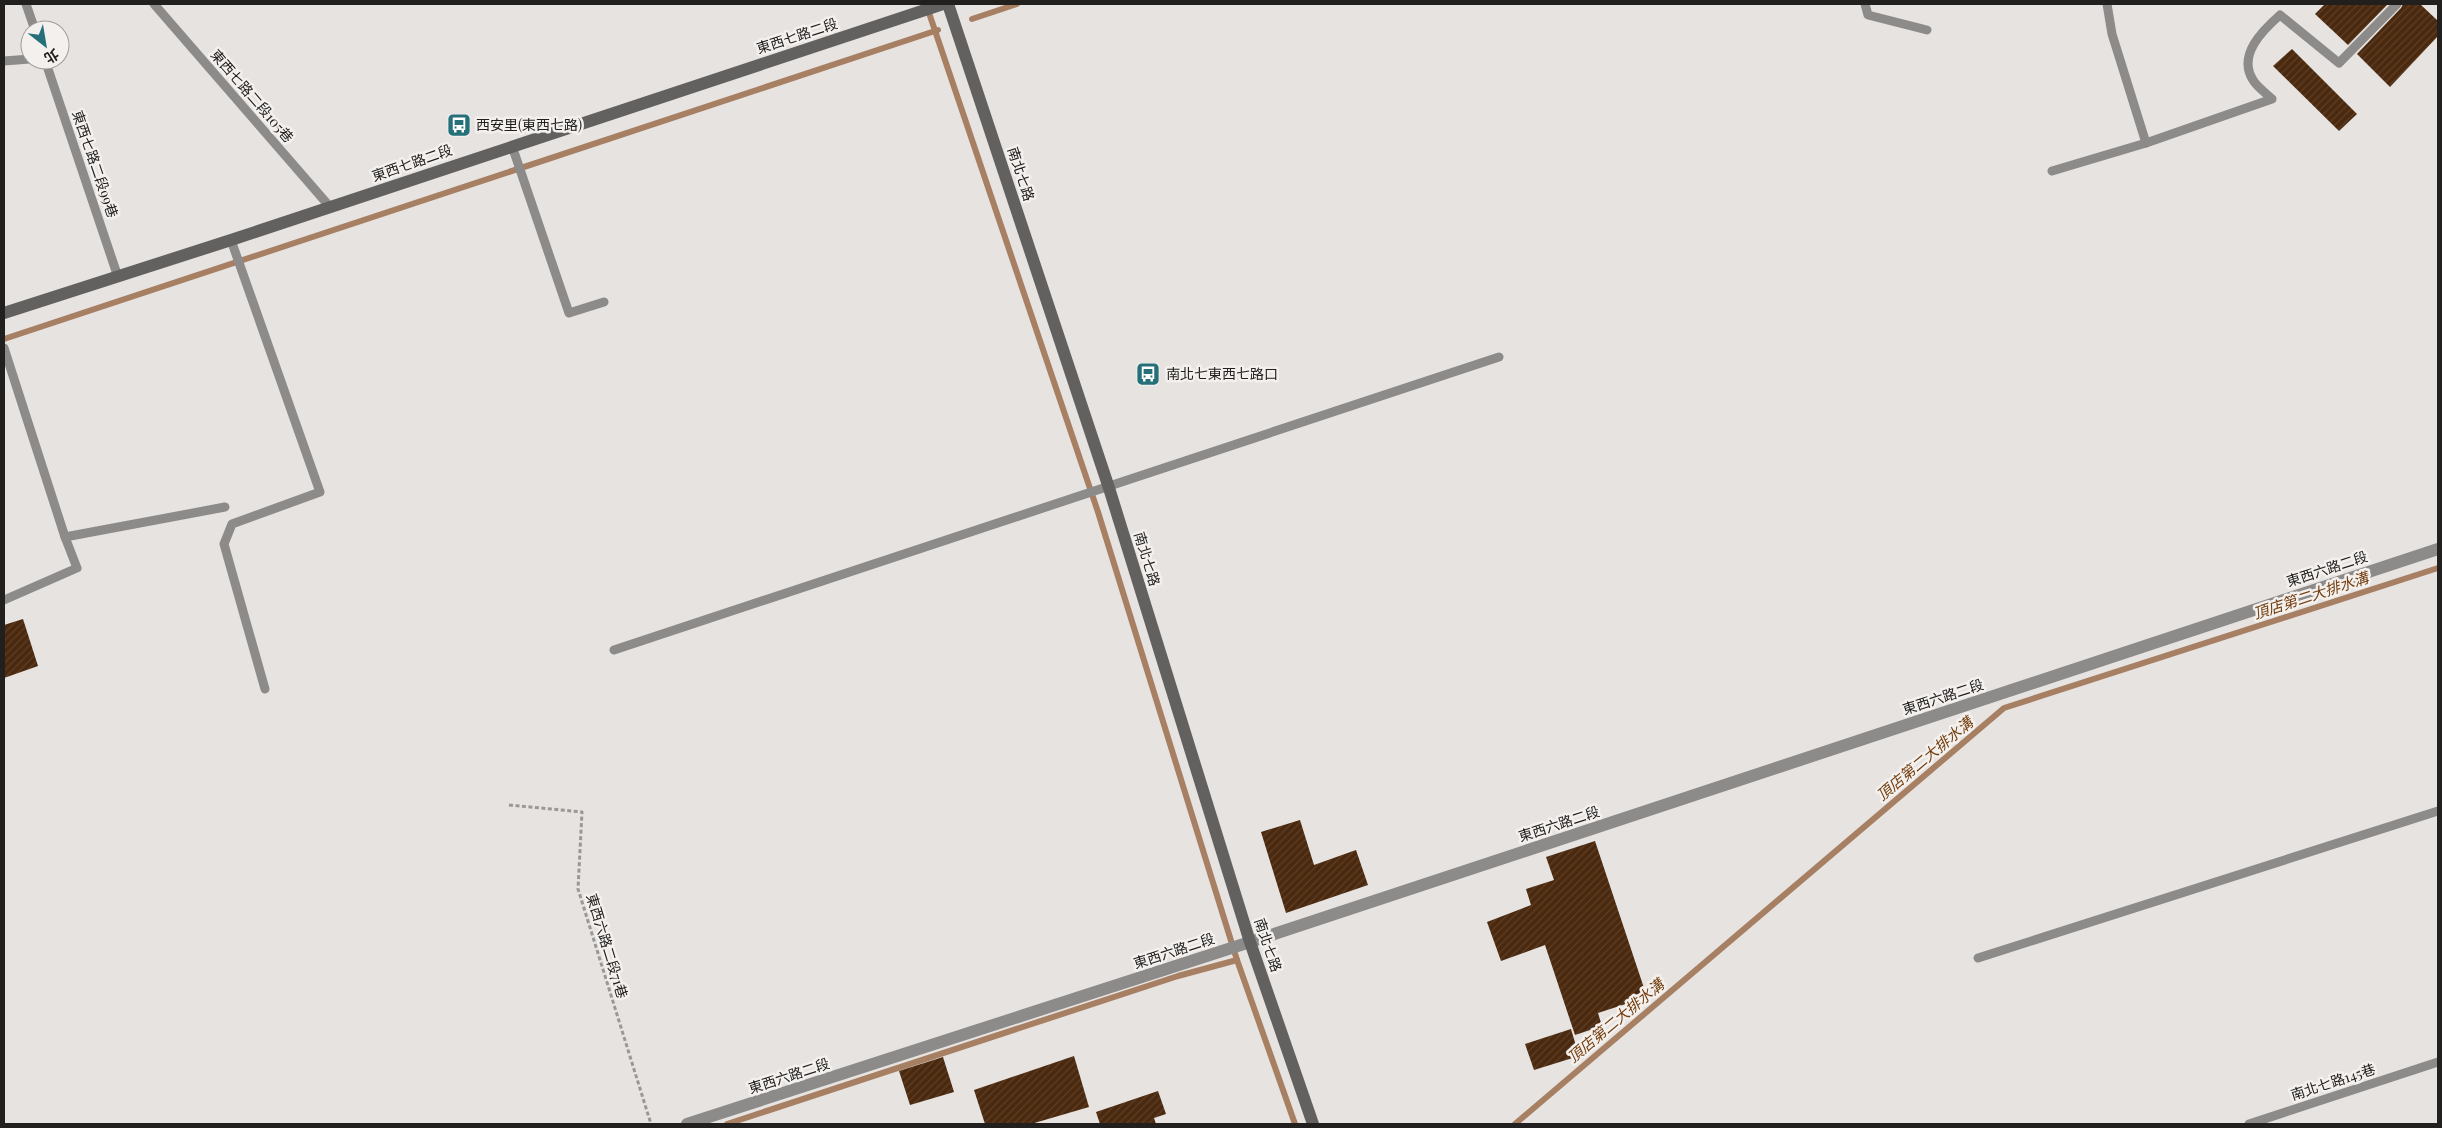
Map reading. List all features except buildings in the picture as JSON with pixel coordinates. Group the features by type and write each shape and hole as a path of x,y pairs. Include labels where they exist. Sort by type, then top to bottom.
{"street":[{"name":"東西七路二段","path":"4,313 231,240 943,4"},
{"name":"南北七路","path":"948,4 1110,488 1250,942 1313,1124"},
{"name":"東西六路二段","path":"687,1124 1250,942 2438,548"}],"lane":[{"path":"26,4 32,20"},
{"name":"東西七路二段105巷","path":"154,4 330,207"},
{"path":"1865,4 1868,15 1927,30"},
{"path":"2107,4 2112,34 2146,143"},
{"path":"2052,171 2146,143 2272,99 2252,80 2247,62 2258,34 2280,14 2339,63 2397,4"},
{"path":"4,61 20,60"},
{"name":"東西七路二段99巷","path":"48,70 118,277"},
{"path":"512,146 569,313 604,302"},
{"path":"231,240 320,492 232,524 224,544 264,689"},
{"path":"4,348 65,537 77,568 4,600"},
{"path":"614,650 1110,488 1499,357"},
{"path":"65,537 225,507"},
{"path":"1978,958 2438,811"},
{"name":"南北七路145巷","path":"2249,1124 2438,1062"}],"path":[{"name":"東西六路二段71巷","path":"509,805 582,812 578,889 651,1124"}],"waterway":[{"path":"972,19 1017,4"},
{"path":"927,7 1098,512 1237,960 1295,1124"},
{"path":"4,339 938,30"},
{"name":"頂店第二大排水溝","path":"1515,1124 2004,708 2438,568"},
{"path":"727,1124 1178,976 1237,960"}],"place":[{"name":"西安里(東西七路)","path":"459,125"},
{"name":"南北七東西七路口","path":"1148,374"}]}
